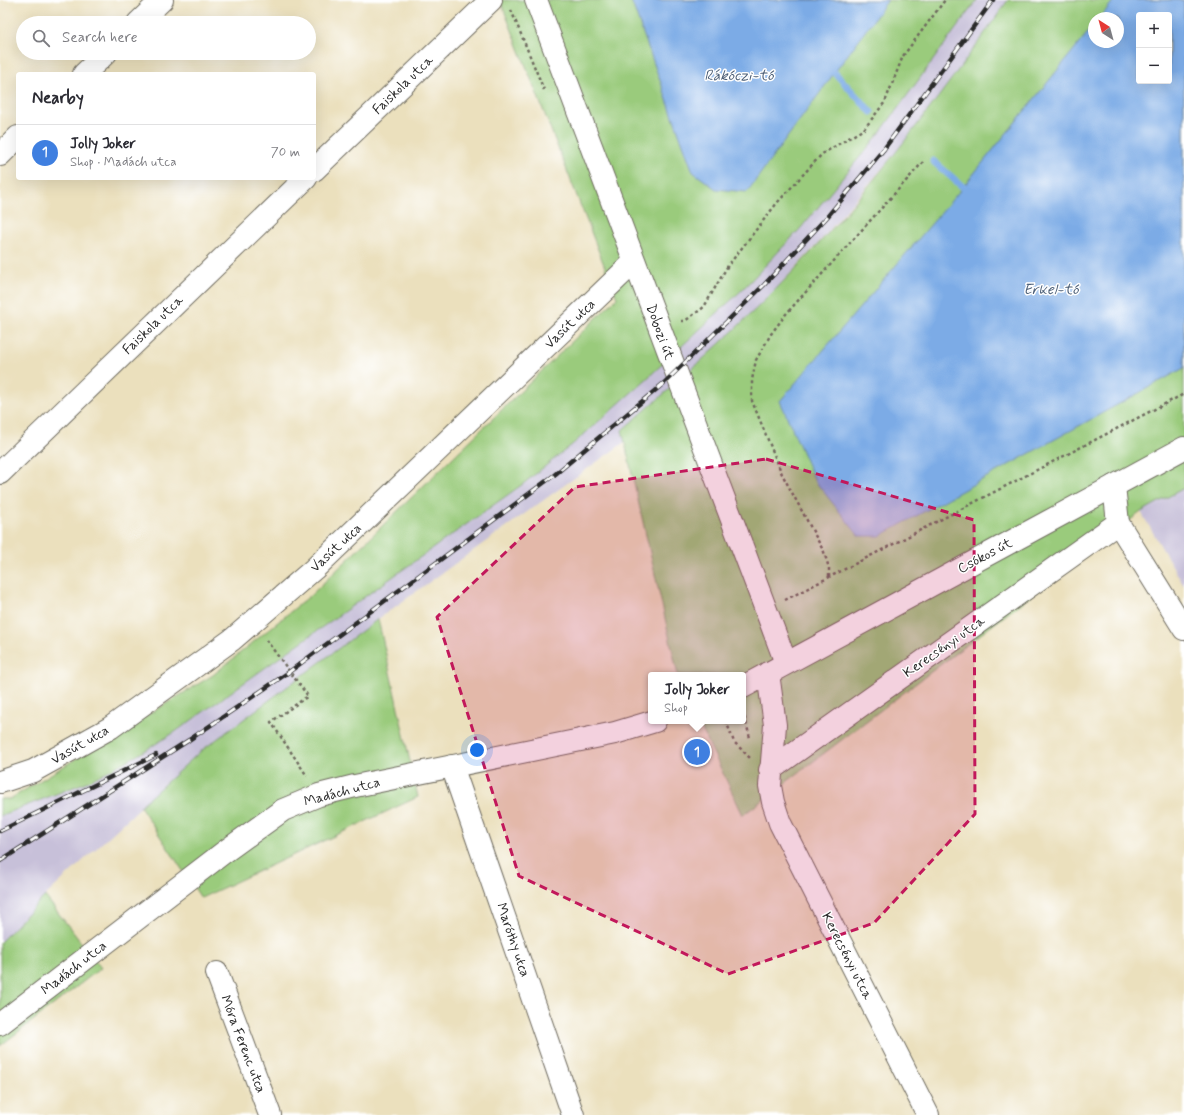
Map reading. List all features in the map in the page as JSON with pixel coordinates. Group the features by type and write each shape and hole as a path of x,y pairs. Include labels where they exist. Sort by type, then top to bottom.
{"street":[{"path":"145,16 162,0"},
{"name":"Faiskola utca","path":"316,168 491,0"},
{"name":"Dobozi út","path":"536,0 766,609 777,668"},
{"path":"86,72 99,60"},
{"path":"0,154 16,139"},
{"name":"Faiskola utca","path":"0,473 304,180"},
{"name":"Vasút utca","path":"0,782 33,772 110,728 233,639 314,569 634,262"},
{"name":"Csókos út","path":"777,668 1184,448"},
{"path":"1114,486 1118,523 1184,629"},
{"name":"Kerecsényi utca","path":"770,770 1118,523"},
{"path":"746,685 777,668"},
{"name":"Kerecsényi utca","path":"777,668 775,725 770,770 770,786 773,802 780,823 928,1115"},
{"name":"Madách utca","path":"0,1024 283,810 319,795 615,733 648,723"},
{"name":"Maróthy utca","path":"452,766 573,1115"},
{"name":"Móra Ferenc utca","path":"217,973 270,1115"}],"path":[{"path":"659,326 685,320 704,307 727,267 777,203 822,154 864,129 885,102 903,56 945,0"},
{"path":"829,577 829,568 824,552 782,474 752,401 753,373 756,360 771,334 786,314 923,162"},
{"path":"766,609 1184,394"},
{"path":"261,644 266,640 308,696 270,722 319,795"},
{"path":"727,724 734,742"}],"highlighted area":[{"path":"766,459 974,520 975,814 874,923 728,974 519,876 437,617 575,487"}],"shaded area":[{"path":"977,0 1008,0 971,54 901,146 821,240 774,291 698,365 623,430 626,441 378,619 201,751 45,896 0,942 0,816 89,781 136,756 175,732 523,484 641,384 741,291 800,229 879,134"},
{"path":"1184,488 1184,586 1141,512"}],"green space":[{"path":"500,0 977,0 879,134 800,229 741,291 641,384 573,444 523,484 175,732 136,756 89,781 0,816 0,799 10,799 213,675 311,595 617,298"},
{"path":"1008,0 1184,0 1184,488 1141,512 743,815 699,724 746,724 746,672 677,672 622,430 680,380 774,291 868,187 926,114"},
{"path":"378,619 418,797 201,898 140,806 201,751"},
{"path":"45,896 101,968 0,1046 0,942"}],"water":[{"name":"Rákóczi-tó","path":"631,0 888,0 747,192 716,189 693,172"},
{"name":"Erkel-tó","path":"1114,0 1184,0 1184,368 880,536 859,536 815,481 780,401 963,187 1088,32 1088,48 1124,48 1124,12 1105,12"}],"waterway":[{"path":"835,73 871,112"},
{"path":"933,161 963,187"}],"railway":[{"path":"0,861 189,740 289,672 553,476 664,383 764,285 827,217 884,149 993,0"},
{"path":"0,831 156,755"}],"place":[{"name":"Jolly Joker","path":"697,752"}]}
